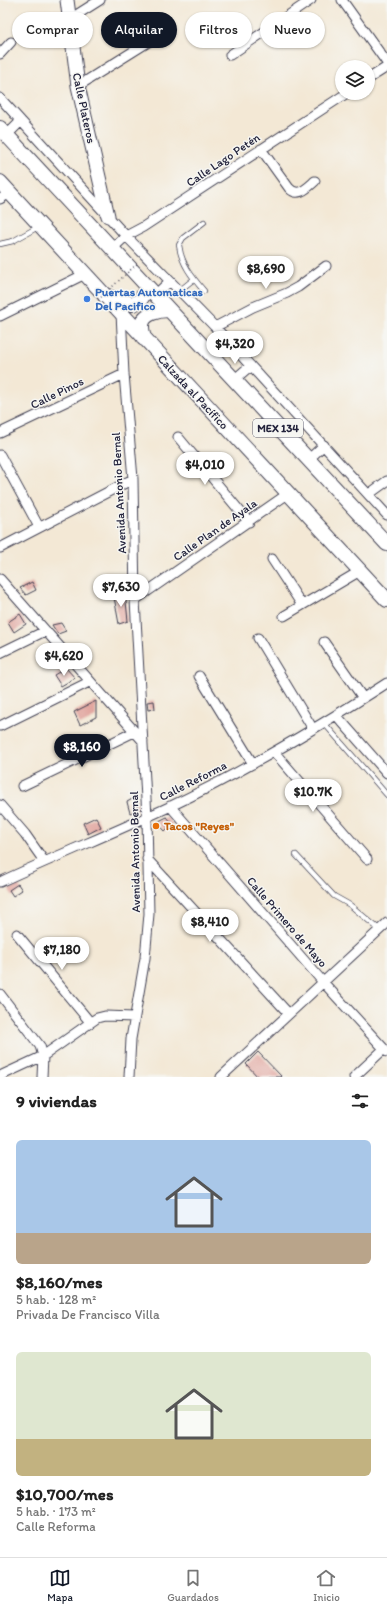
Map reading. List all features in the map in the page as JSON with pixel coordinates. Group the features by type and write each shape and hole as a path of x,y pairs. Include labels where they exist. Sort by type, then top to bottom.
{"main road":[{"name":"Calle Plateros","path":"67,0 69,12"},
{"name":"Calle Plateros","path":"73,48 78,86 108,216"},
{"name":"MEX 134","path":"3,131 387,544"},
{"name":"Calzada al Pacífico","path":"0,182 5,196 40,226 85,274 102,298 121,313 387,600"},
{"path":"102,298 133,304 143,298 145,294 151,290"},
{"path":"144,339 142,324 144,320 152,314 162,310 169,310"}],"street":[{"path":"81,12 100,0"},
{"path":"230,55 311,0"},
{"path":"342,0 387,63"},
{"path":"0,54 11,42"},
{"path":"78,86 139,48"},
{"path":"375,75 387,67"},
{"path":"0,98 126,236 215,327 387,515"},
{"name":"Calle Lago Petén","path":"112,248 126,236 143,227 336,100"},
{"path":"3,131 21,121"},
{"path":"261,149 293,192 296,193 302,191 316,181"},
{"path":"215,327 253,307 293,290 326,266"},
{"path":"0,316 85,274"},
{"path":"151,290 170,281"},
{"name":"Avenida Antonio Bernal","path":"121,313 124,374 133,479 135,600 148,859 148,934 134,1017 129,1077"},
{"path":"234,380 250,366"},
{"name":"Calle Pinos","path":"0,433 124,374"},
{"path":"178,437 249,522"},
{"path":"308,460 324,445"},
{"path":"0,455 39,527"},
{"path":"0,548 133,479"},
{"path":"369,494 387,482"},
{"name":"Calle Plan de Ayala","path":"135,600 289,493"},
{"path":"272,559 302,605"},
{"path":"284,616 360,571"},
{"path":"0,579 89,682 143,741"},
{"path":"0,653 45,631"},
{"path":"258,638 313,728"},
{"path":"324,642 362,698"},
{"path":"198,676 253,764"},
{"path":"0,726 89,682"},
{"name":"Calle Reforma","path":"0,882 44,861 147,817 275,753 387,683"},
{"path":"336,714 387,773"},
{"path":"22,786 134,732"},
{"path":"275,753 367,859"},
{"path":"0,805 25,834 44,861"},
{"name":"Calle Primero de Mayo","path":"170,806 323,982 386,1050"},
{"path":"148,859 289,1014"},
{"path":"221,1077 259,1040 387,923"},
{"path":"17,934 90,1022"},
{"path":"0,994 40,1046 43,1056 42,1077"},
{"path":"0,1076 43,1056 97,1018 105,1016 134,1017"},
{"path":"354,1077 386,1050"}],"lane":[{"path":"204,222 183,238 179,245 180,256 194,279 204,291"},
{"path":"0,244 13,241 40,226"},
{"path":"179,291 194,279"},
{"path":"323,722 387,795"},
{"path":"296,855 334,896 350,905 380,930"}],"path":[{"path":"102,298 139,262"}],"building":[{"path":"32,582 36,590 26,595 20,588"},
{"path":"125,592 128,621 119,624 114,597"},
{"path":"20,614 26,624 14,632 8,622"},
{"path":"61,623 66,631 58,634 52,625"},
{"path":"66,668 75,678 61,686 54,675"},
{"path":"96,701 96,717 80,725 74,712"},
{"path":"154,701 155,709 148,710 147,702"},
{"path":"136,797 138,810 130,813 127,802"},
{"path":"96,817 101,827 88,834 83,823"},
{"path":"167,817 173,824 165,831 157,822"},
{"path":"18,884 22,890 13,896 9,890"},
{"path":"258,1052 282,1077 258,1077 246,1064"}],"place":[{"name":"Puertas Automaticas Del Pacifico","path":"87,299"},
{"name":"Tacos \"Reyes\"","path":"156,826"}]}
